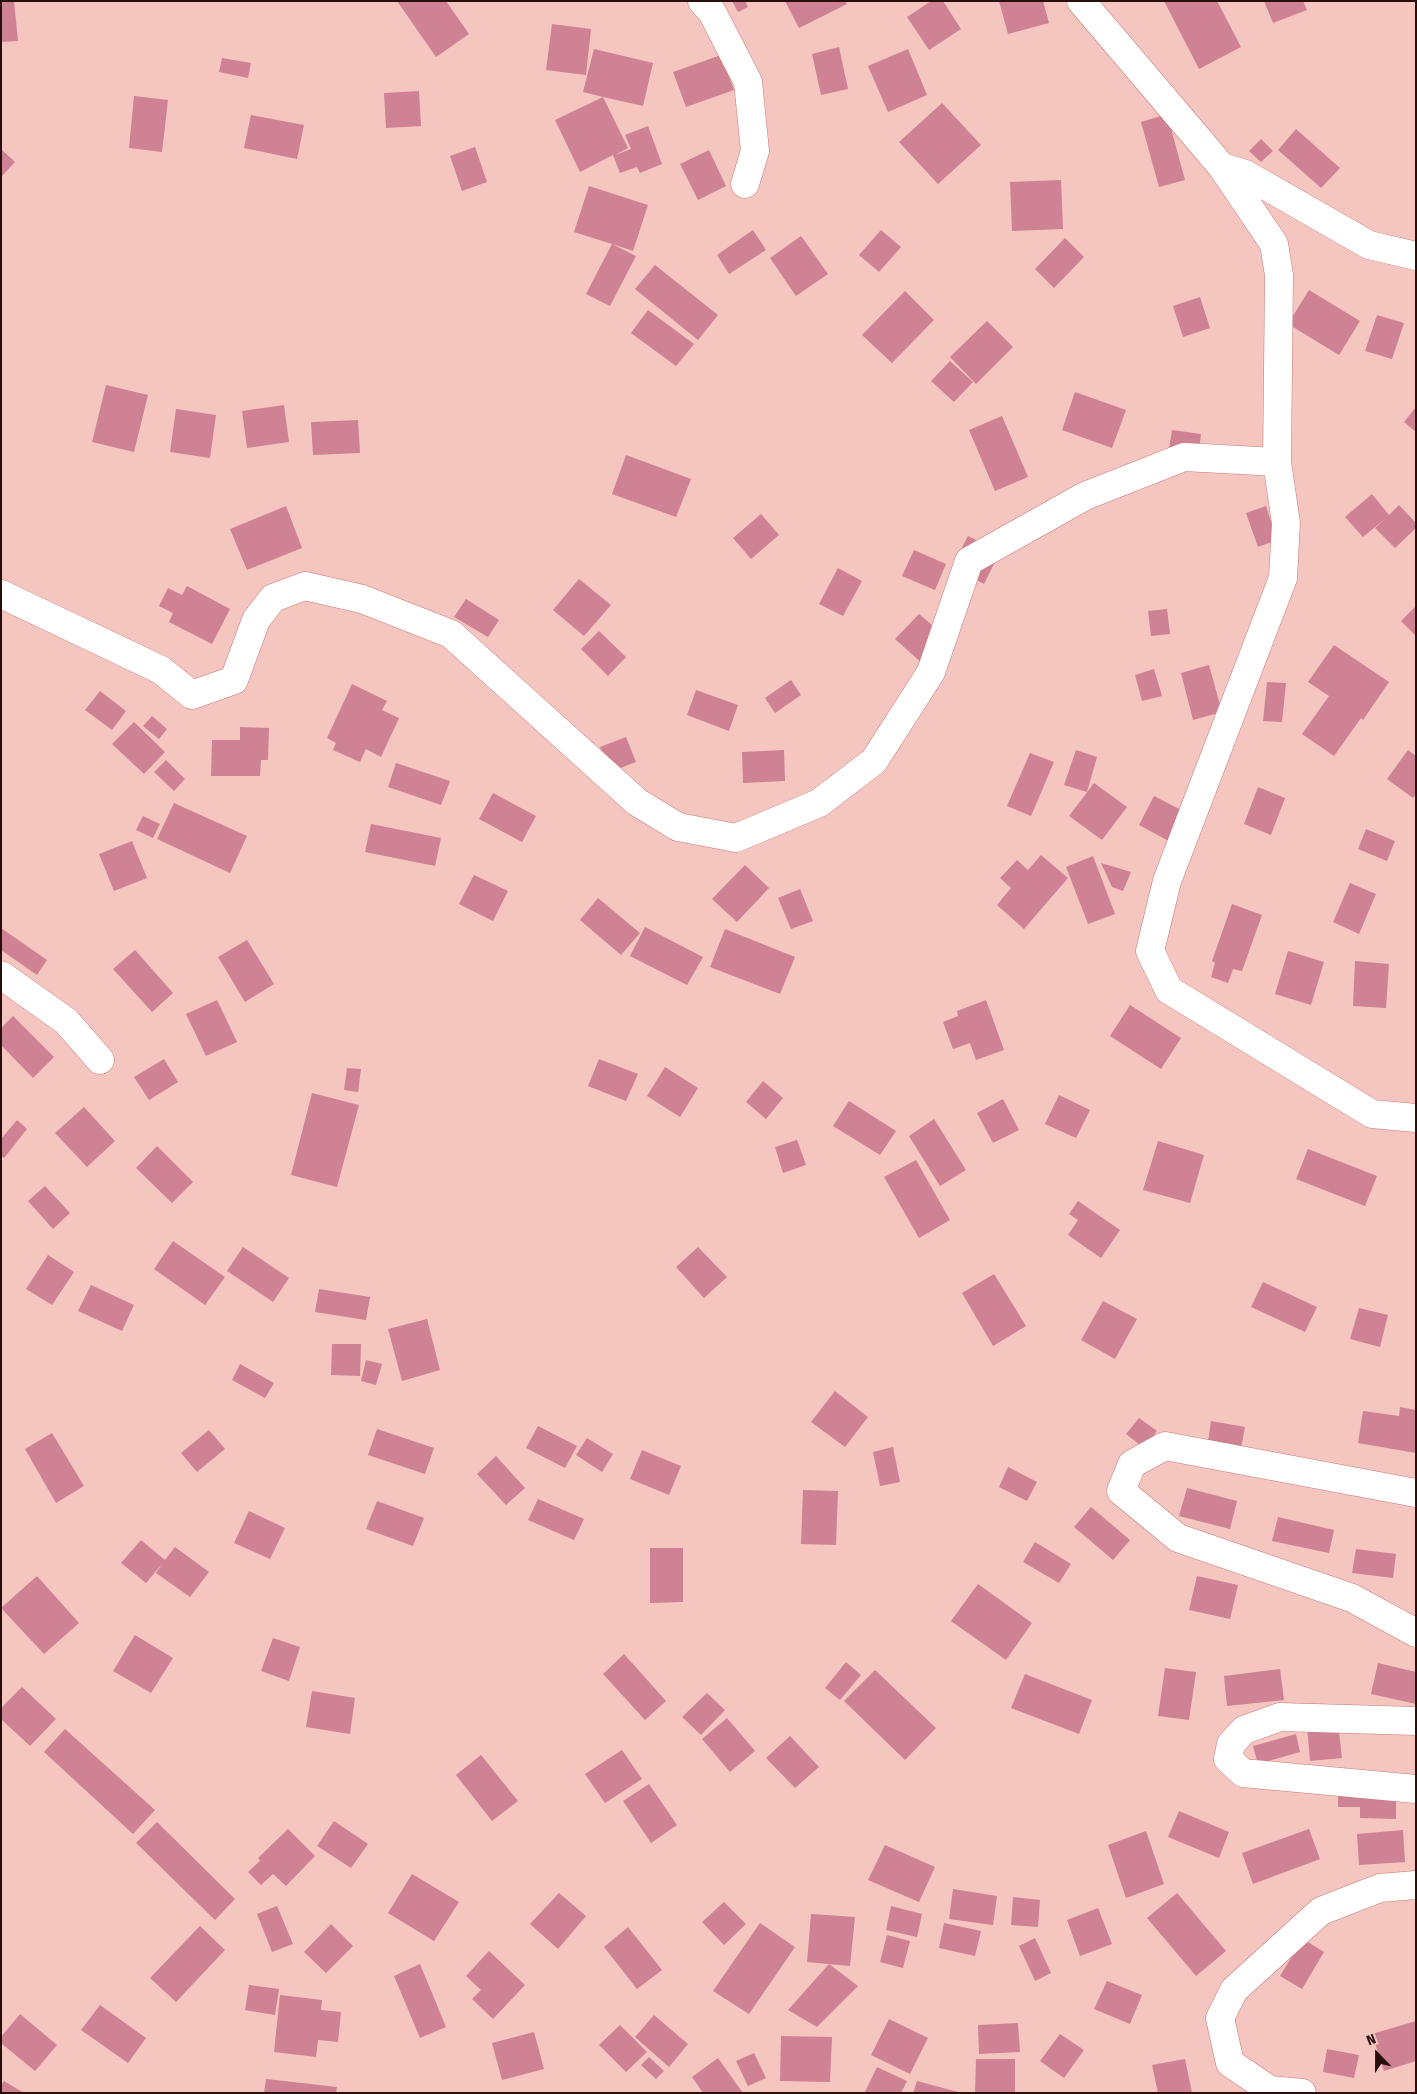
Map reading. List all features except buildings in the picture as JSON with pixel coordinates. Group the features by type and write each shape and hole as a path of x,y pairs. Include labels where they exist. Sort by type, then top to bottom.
{"street":[{"path":"702,1 712,12 748,82 755,151 745,184"},
{"path":"1081,1 1222,167 1274,244 1279,275 1277,462 1286,523 1283,578 1167,881 1150,951 1169,990 1372,1114 1416,1118"},
{"path":"1222,167 1245,174 1368,245 1416,256"},
{"path":"1,594 160,670 192,696 234,680 256,620 273,598 304,586 362,599 451,634 637,802 678,827 736,838 819,803 874,761 931,672 969,561 1085,496 1184,457 1277,462"},
{"path":"1,975 66,1021 100,1060"},
{"path":"1416,1493 1165,1446 1132,1464 1121,1491 1178,1538 1352,1598 1416,1633"},
{"path":"1416,1721 1280,1717 1244,1730 1231,1744 1228,1759 1243,1773 1416,1789"},
{"path":"1302,2093 1270,2090 1230,2063 1220,2018 1234,1990 1321,1911 1380,1888 1416,1885"}]}
